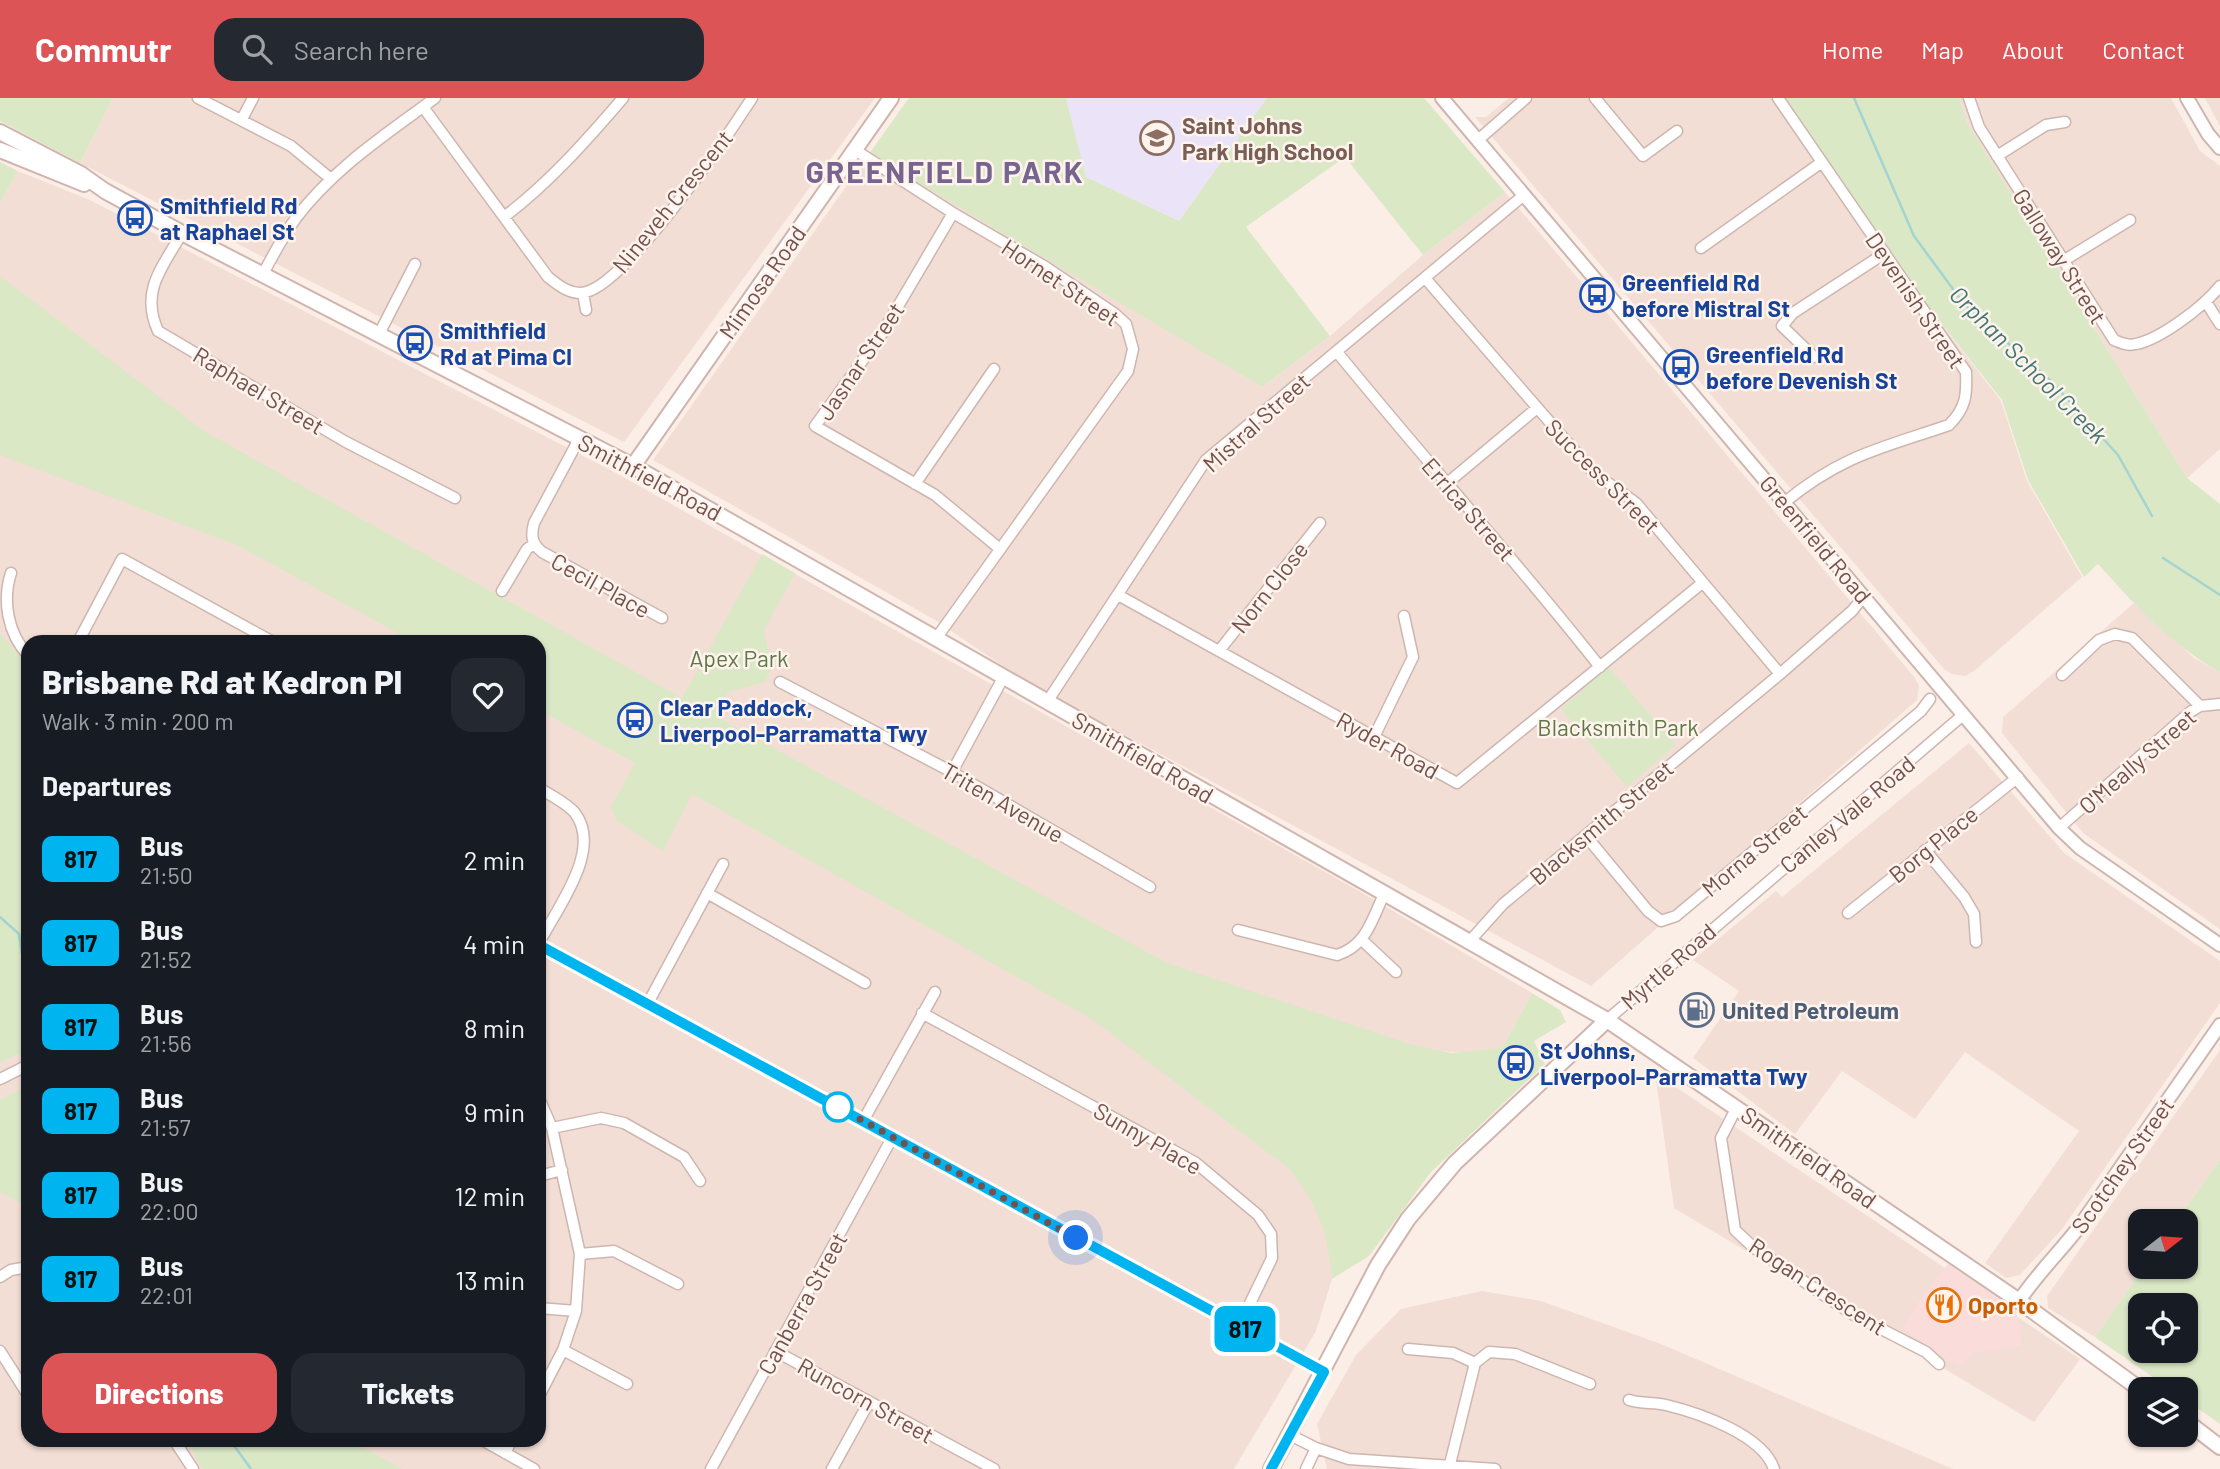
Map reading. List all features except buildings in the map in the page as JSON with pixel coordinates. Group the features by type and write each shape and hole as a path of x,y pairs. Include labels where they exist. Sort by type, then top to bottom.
{"main road":[{"name":"Mimosa Road","path":"633,466 891,98"},
{"name":"Smithfield Road","path":"0,132 81,174 105,191 182,233 633,466 1607,1020 2019,1301 2128,1381"},
{"name":"Smithfield Road","path":"0,150 42,169 105,191"},
{"path":"1271,1469 1378,1265 1424,1199 1496,1123 1607,1020"},
{"path":"2198,1431 2220,1447"}],"street":[{"path":"198,98 299,151 331,179"},
{"path":"242,119 253,98"},
{"path":"262,274 292,225 331,179 370,145 435,98"},
{"path":"504,217 527,200 584,144 624,98"},
{"name":"Nineveh Crescent","path":"583,293 605,282 654,230 712,161 752,98"},
{"name":"Greenfield Road","path":"1443,98 2059,828 2080,848 2220,945"},
{"path":"1478,140 1526,98"},
{"path":"1595,98 1643,156 1676,131"},
{"name":"Devenish Street","path":"1777,98 1966,372 1967,395 1962,412 1948,425 1843,461 1816,477 1785,502"},
{"name":"Galloway Street","path":"1969,98 1975,121 2109,334 2121,343 2129,345 2144,341 2206,302 2220,286"},
{"path":"2187,98 2208,134 2220,148"},
{"path":"423,107 548,277 573,293 583,293 586,310"},
{"path":"1997,156 2046,125 2065,122"},
{"name":"Hornet Street","path":"855,150 953,213 1044,265 1115,314 1126,324 1133,349 1128,371 936,640"},
{"path":"1701,248 1822,162"},
{"name":"Mistral Street","path":"1046,702 1206,460 1524,195"},
{"name":"Jasnar Street","path":"953,213 881,335 815,426 935,495 1000,549"},
{"path":"2063,261 2130,220"},
{"name":"Raphael Street","path":"182,233 152,286 150,313 158,331 346,442 456,498"},
{"path":"1814,357 1782,326 1793,313 1885,253"},
{"path":"379,334 415,264"},
{"name":"Success Street","path":"1425,278 1593,472 1636,503 1701,584 1780,674"},
{"path":"2206,302 2220,324"},
{"name":"Errica Street","path":"1336,352 1446,485 1537,587 1600,667"},
{"path":"915,484 995,369"},
{"path":"1446,485 1537,408"},
{"name":"Cecil Place","path":"579,439 534,523 534,544 542,552 662,618"},
{"name":"Norn Close","path":"1219,651 1320,523"},
{"path":"502,592 527,548 534,544"},
{"path":"82,635 122,559 260,635"},
{"path":"11,573 6,588 10,624 21,646"},
{"name":"Ryder Road","path":"1118,595 1457,783 1701,584"},
{"name":"Blacksmith Street","path":"1468,943 1503,904 1780,674 1852,611 1864,596"},
{"path":"1374,737 1413,657 1404,616"},
{"path":"2062,675 2099,640 2115,634 2132,638 2200,706"},
{"path":"953,772 1003,678"},
{"name":"Triten Avenue","path":"780,682 953,772 1150,887"},
{"name":"Morna Street","path":"1586,836 1648,911 1661,921 1676,916 1921,711 1930,699"},
{"name":"O'Meally Street","path":"2059,828 2200,706 2220,704"},
{"name":"Canley Vale Road","path":"1730,912 1963,715"},
{"name":"Borg Place","path":"1848,913 2018,777"},
{"path":"546,793 574,811 583,828 586,842 582,861 546,930"},
{"path":"1924,850 1964,897 1974,914 1976,942"},
{"path":"648,1003 723,864"},
{"path":"707,893 865,983"},
{"path":"1238,930 1337,955 1352,951 1363,941 1384,894"},
{"name":"Myrtle Road","path":"1607,1020 1730,912"},
{"path":"1363,941 1396,972"},
{"path":"546,948 1324,1372"},
{"path":"863,1121 934,992"},
{"name":"Sunny Place","path":"922,1013 1196,1163 1258,1215 1271,1234 1272,1258 1239,1325"},
{"name":"Scotchey Street","path":"2019,1301 2039,1270 2057,1255 2079,1227 2220,1025"},
{"path":"0,1079 21,1068"},
{"name":"Rogan Crescent","path":"1737,1107 1721,1138 1735,1230 1753,1247 1854,1315 1926,1352 1939,1364"},
{"path":"546,1114 552,1128 580,1254 576,1311 563,1350 546,1383"},
{"path":"552,1128 601,1118 624,1123 684,1157 699,1181"},
{"name":"Canberra Street","path":"711,1469 892,1138"},
{"path":"546,1174 562,1170"},
{"path":"580,1254 614,1251 678,1284"},
{"path":"0,1277 21,1268"},
{"path":"546,1309 576,1311"},
{"path":"1408,1349 1453,1353 1475,1363"},
{"path":"563,1350 627,1384"},
{"name":"Runcorn Street","path":"775,1350 994,1469"},
{"path":"0,1351 21,1384"},
{"path":"1450,1464 1475,1363 1489,1352 1515,1354 1590,1384"},
{"path":"1629,1400 1670,1406 1748,1437 1765,1450 1774,1469"},
{"path":"832,1469 869,1402"},
{"path":"1290,1435 1316,1448 1364,1461 1420,1466 1450,1464 1495,1469"},
{"path":"179,1447 193,1469"},
{"path":"494,1447 534,1469"},
{"path":"505,1453 508,1447"},
{"path":"1306,1469 1316,1448"}],"shaded area":[{"path":"113,98 875,98 624,442 80,163"},
{"name":"Saint Johns Park High School","path":"1066,98 1267,98 1179,221 1086,177"},
{"path":"1509,98 1782,98 1920,296 2001,401 2027,481 2082,577 1974,671 1965,676 1952,674 1944,669 1475,117 1486,117"},
{"path":"1960,98 2171,98 2200,151 2220,166 2220,449 2187,478 1966,121"},
{"path":"2205,98 2220,98 2220,126"},
{"path":"871,151 1262,387 1330,336 1423,255 1505,192 1915,678 1919,686 1917,700 1591,986 1025,681 935,620 653,460"},
{"path":"18,171 90,200 616,473 1359,891 1532,993 1502,1048 1466,1053 1440,1051 1332,1279 1316,1331 1234,1469 0,1469 0,1063 21,1053 21,1447 546,1447 546,635 21,635 21,660 0,633 0,203"},
{"path":"2134,603 2194,658 2220,672 2220,929 2083,833 2002,733 2003,717"},
{"path":"1969,743 2064,853 2220,961 2220,1003 2062,1229 2020,1275 2006,1278 1985,1263 2079,1131 1965,1052 1915,1119 1842,1071 1795,1134 1693,1058 1739,991 1693,960 1776,891 1782,897"},
{"path":"2220,1050 2220,1160 2185,1209 2128,1209 2128,1279 2136,1279 2095,1337 2048,1308 2047,1296"},
{"path":"1655,1073 2080,1359 2034,1422 1674,1208"},
{"path":"1948,1264 2016,1310 2022,1346 1972,1353 1958,1367 1903,1329 1922,1296"},
{"path":"1482,1291 1541,1301 1661,1344 1953,1469 1327,1469 1317,1424 1356,1355 1401,1309"}],"green space":[{"path":"0,98 113,98 80,163 0,121"},
{"path":"909,98 1066,98 1086,177 1179,221 1267,98 1424,98 1505,192 1423,255 1345,157 1246,227 1330,336 1262,387 883,162 871,151"},
{"path":"1783,98 1960,98 1966,121 2187,478 2220,504 2220,672 2202,662 2170,637 2098,564 2084,577 2028,480 2002,400 1926,304"},
{"path":"0,162 18,171 0,203"},
{"name":"Apex Park","path":"0,276 204,431 682,698 762,554 795,573 764,631 772,668 765,682 728,692 717,717 1167,963 1413,1045 1452,1053 1502,1048 1532,993 1560,1010 1566,1022 1534,1041 1545,1064 1431,1172 1369,1256 1332,1279 1328,1247 1319,1219 1306,1193 1287,1167 1093,1020 692,794 663,851 617,821 611,807 635,763 546,714 546,635 401,635 239,546 0,455"},
{"path":"0,633 21,657 21,1053 0,1063"},
{"name":"Blacksmith Park","path":"1609,667 1676,745 1627,787 1561,709"},
{"path":"21,1089 21,1203 0,1192 0,1100"},
{"path":"2220,1160 2220,1424 2198,1408 2198,1377 2153,1377 2132,1363 2198,1363 2198,1293 2128,1293 2128,1360 2095,1337 2136,1279 2198,1279 2198,1209 2185,1209"},
{"path":"190,1447 363,1447 402,1469 203,1469"}],"waterway":[{"name":"Orphan School Creek","path":"1854,98 1914,236 1964,304 2052,382 2118,455 2152,516"},
{"name":"Orphan School Creek","path":"2163,558 2220,595"},
{"path":"0,917 19,934 21,947"},
{"path":"235,1447 251,1469"}],"bus line":[{"name":"817","path":"546,949 1324,1372 1271,1469"}],"place":[{"name":"Saint Johns Park High School","path":"1157,138"},
{"name":"Smithfield Rd at Raphael St","path":"135,218"},
{"name":"Greenfield Rd before Mistral St","path":"1597,295"},
{"name":"Smithfield Rd at Pima Cl","path":"415,343"},
{"name":"Greenfield Rd before Devenish St","path":"1681,367"},
{"name":"Clear Paddock, Liverpool-Parramatta Twy","path":"635,720"},
{"name":"United Petroleum","path":"1697,1010"},
{"name":"St Johns, Liverpool-Parramatta Twy","path":"1516,1063"},
{"name":"Oporto","path":"1944,1305"}],"district":[{"name":"GREENFIELD PARK","path":"945,171"}],"route":[{"path":"838,1107 1076,1238"}]}
